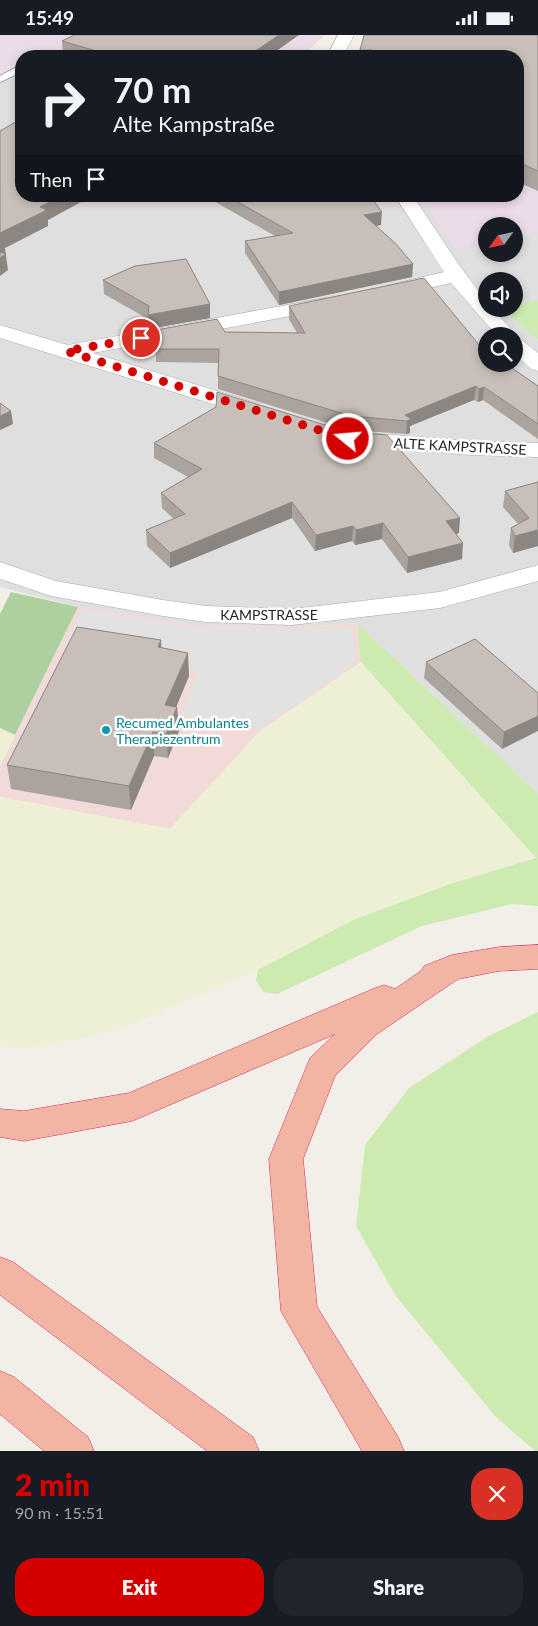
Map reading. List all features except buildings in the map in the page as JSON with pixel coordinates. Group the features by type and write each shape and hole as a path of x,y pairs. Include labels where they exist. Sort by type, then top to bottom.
{"highway":[{"path":"0,1123 24,1126 132,1107 277,1046 452,967 517,957 538,957"},
{"path":"384,1451 299,1311 286,1159 322,1068 366,1025 452,967"},
{"path":"0,1274 239,1451"},
{"path":"0,1390 74,1451"}],"street":[{"path":"337,50 346,35"},
{"path":"408,202 454,276 481,310 499,327"},
{"path":"377,293 454,276"},
{"path":"66,351 349,299"},
{"path":"0,331 273,415"},
{"path":"523,351 538,365"},
{"name":"ALTE KAMPSTRASSE","path":"339,436 348,439 470,449 538,450"},
{"name":"KAMPSTRASSE","path":"0,570 52,588 163,608 206,614 292,617 341,613 440,600 538,573"}],"lane":[{"path":"0,79 15,71"}],"shaded area":[{"path":"0,35 325,35 308,50 267,50 260,46 253,50 15,50 15,74 0,82"},
{"path":"15,74 15,202 424,202 456,248 478,243 478,263 522,263 523,234 538,231 538,300 523,303 523,272 478,272 478,317 511,317 523,327 478,327 478,372 523,372 523,327 538,340 538,794 357,623 299,627 200,626 78,607 0,587 0,82"},
{"path":"524,74 538,80 538,231 523,234 523,217 478,217 478,243 456,248 424,202 524,202"},
{"path":"78,607 200,626 299,627 357,623 361,662 261,730 170,829 0,797 0,766"},
{"path":"82,610 197,628 300,630 351,627 356,662 260,728 182,715 199,670 65,646"}],"green space":[{"path":"538,300 538,340 511,317 523,317 523,303"},
{"path":"11,592 78,607 15,735 0,728 0,614"},
{"path":"357,623 538,794 538,906 512,904 422,926 277,994 263,992 256,981 258,970 353,920 450,884 536,858 361,662"},
{"path":"361,662 536,858 450,884 353,920 258,970 119,1030 28,1049 0,1045 0,797 170,829 261,730"},
{"path":"0,728 15,735 0,766"},
{"path":"538,1012 538,1451 535,1451 495,1416 395,1295 356,1226 365,1145 409,1088 487,1037"}],"place":[{"name":"Recumed Ambulantes Therapiezentrum","path":"106,730"}],"route":[{"path":"141,338 66,351 348,439"}]}
